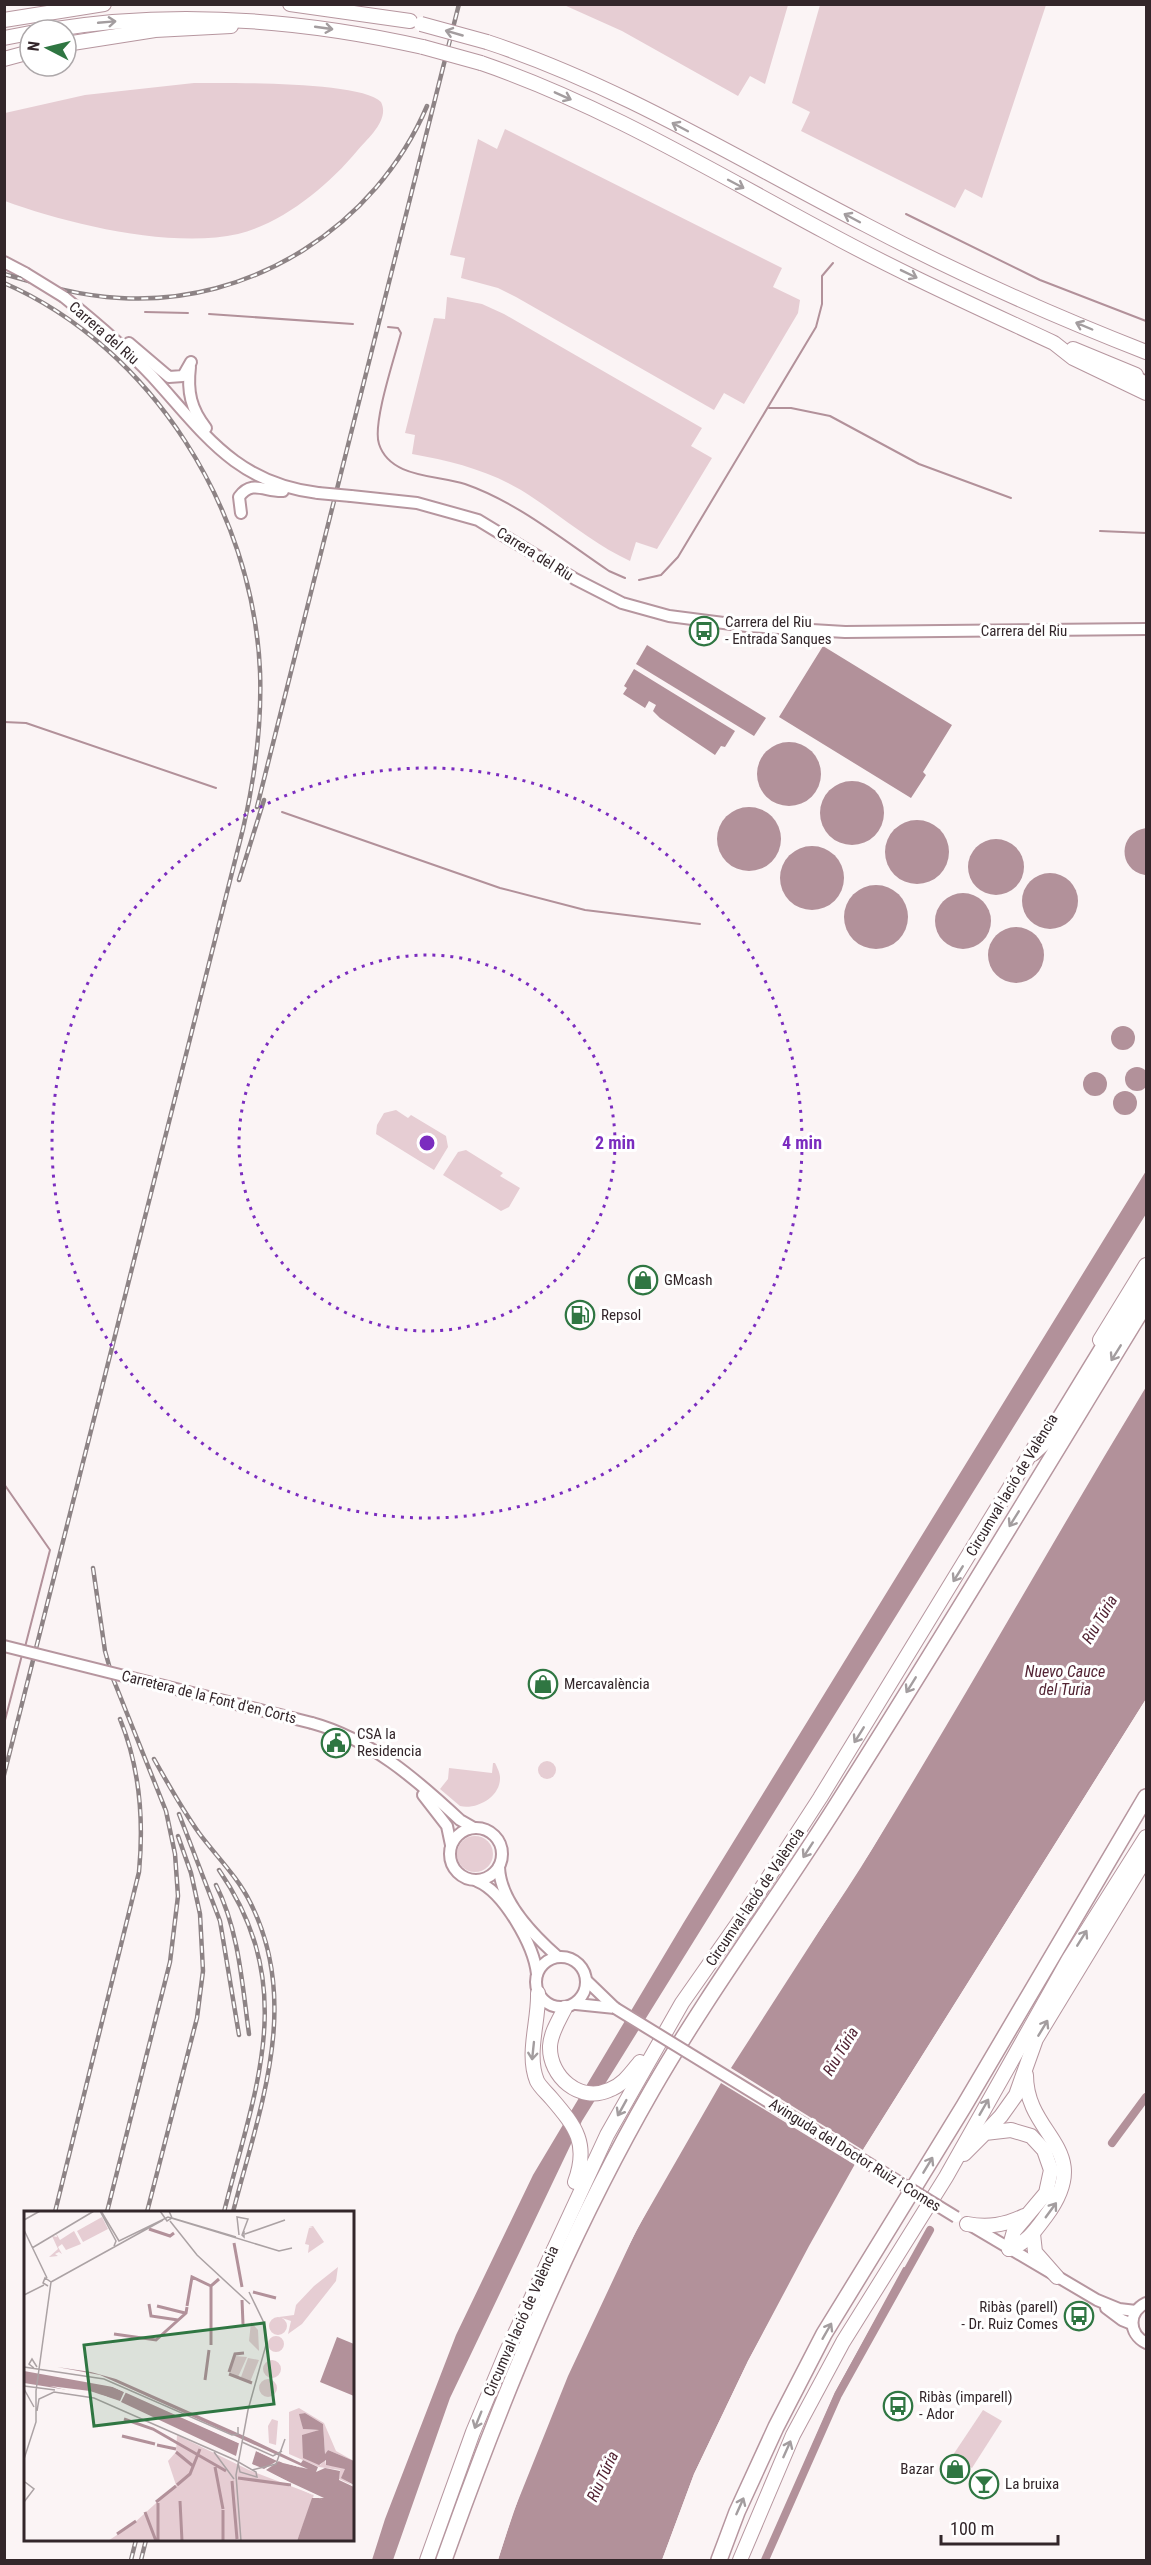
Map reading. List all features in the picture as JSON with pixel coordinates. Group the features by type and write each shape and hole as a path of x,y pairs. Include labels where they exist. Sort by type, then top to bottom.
{"highway":[{"path":"4,20 104,4"},
{"path":"290,4 416,23"},
{"path":"338,4 487,42 602,86 866,226 980,282 1144,350"},
{"path":"78,27 154,18 210,17 266,22 345,31 423,47 481,63 589,108 856,248 1054,343 1146,379"},
{"path":"78,42 155,30 266,22"},
{"path":"1054,343 1073,358 1146,393"},
{"path":"1127,372 1146,385"},
{"name":"Circumval·lació de València","path":"427,2560 473,2432 534,2288 607,2135 682,2003 750,1906 820,1798 1146,1265"},
{"path":"1033,1453 1046,1441 1104,1346 1146,1286"},
{"name":"Circumval·lació de València","path":"444,2560 478,2465 532,2335 604,2179 652,2090 838,1804 1146,1303"},
{"path":"719,2560 737,2512 776,2427 824,2334 1146,1797"},
{"path":"1084,1903 1146,1818"},
{"path":"740,2560 755,2520 804,2414 843,2342 945,2177 1069,1959 1146,1837"},
{"path":"945,2177 1001,2116 1016,2095 1036,2039 1146,1858"},
{"path":"534,2288 539,2264 576,2180 581,2153 575,2126 537,2082 532,2059 539,2014 538,1993"},
{"path":"570,2006 552,2036 551,2059 560,2077 575,2090 592,2094 606,2092 631,2074 671,2013 682,2003"},
{"path":"1009,2249 1021,2245 1033,2234 1060,2198 1066,2170 1059,2146 1033,2110 1026,2093 1026,2065"},
{"path":"985,2133 1011,2130 1031,2136 1044,2150 1051,2170 1046,2193 1014,2231 1009,2249"},
{"path":"962,2221 981,2226 1008,2224 1029,2214"},
{"path":"1033,2234 1035,2252 1057,2277"}],"street":[{"name":"Carrera del Riu","path":"4,262 64,297 100,325 153,378 204,435 235,463 262,479 299,490 417,503 469,517 501,532 575,579 622,603 669,616 747,626 845,632 1146,629"},
{"path":"100,325 128,342 169,377 183,376 191,362 189,385 194,411 235,463"},
{"path":"241,513 239,497 248,487 256,486 277,491 299,490"},
{"name":"Carretera de la Font d'en Corts","path":"4,1646 312,1723 354,1738 403,1771 460,1820 474,1828"},
{"name":"Carretera de la Font d'en Corts","path":"403,1771 443,1819 449,1831 451,1845"},
{"path":"537,1974 545,1962 558,1957 569,1958 579,1964 587,1981 582,1998 570,2006 549,2005 538,1993 537,1974 531,1948 518,1926 494,1892 477,1881 466,1879 455,1871 450,1859 451,1845 460,1833 474,1828 486,1830 498,1839 502,1854 499,1867 503,1889 540,1941 558,1957"},
{"path":"477,1881 490,1877 499,1867"},
{"name":"Avinguda del Doctor Ruiz i Comes","path":"587,1981 615,2008 962,2221 1097,2300 1119,2309 1136,2311"},
{"name":"Avinguda del Doctor Ruiz i Comes","path":"570,2006 615,2008"},
{"name":"Avinguda del Doctor Ruiz i Comes","path":"1097,2300 1122,2320 1132,2324"},
{"path":"1146,2303 1136,2311 1132,2324 1136,2335 1146,2343"}],"shaded area":[{"path":"788,4 765,84 750,76 738,96 622,31 564,5"},
{"path":"820,5 1046,5 982,198 965,189 955,208 801,131 810,112 792,103"},
{"path":"194,83 262,83 348,90 369,95 381,102 383,115 372,135 332,177 304,202 272,221 238,234 212,238 182,238 120,232 58,218 5,201 5,113 85,95"},
{"path":"505,129 782,268 773,287 800,300 798,313 744,404 724,393 714,410 516,297 498,288 461,278 465,258 450,255 478,139 497,149"},
{"path":"447,297 482,304 504,314 702,428 691,446 712,458 657,549 636,542 630,561 602,546 508,483 468,467 412,454 415,435 405,433 434,318 445,319"},
{"path":"396,1110 408,1118 411,1115 446,1136 448,1147 434,1170 376,1134 377,1125 384,1113"},
{"path":"466,1150 503,1173 500,1176 520,1188 509,1207 501,1211 443,1175 458,1152"},
{"path":"547,1761 553,1764 556,1770 553,1776 547,1779 541,1776 538,1770 541,1764"},
{"path":"493,1763 500,1774 499,1784 492,1796 480,1804 460,1806 440,1789 448,1779 449,1768 492,1773"},
{"path":"475,1836 488,1841 493,1854 488,1867 475,1872 462,1867 457,1854 462,1841"},
{"path":"983,2410 1002,2421 972,2468 951,2458"}],"water":[{"path":"647,645 766,718 754,736 636,664"},
{"path":"823,646 952,725 923,772 926,775 911,798 779,717"},
{"path":"634,669 735,731 725,747 721,746 715,755 660,718 653,711 656,705 649,701 645,708 623,694 627,688 624,686"},
{"path":"789,742 807,748 815,756 821,774 815,792 807,800 789,806 771,800 763,792 757,774 763,756 771,748"},
{"path":"852,781 870,787 878,795 884,813 878,831 870,839 852,845 834,839 826,831 820,813 826,795 834,787"},
{"path":"749,807 767,813 775,821 781,839 775,857 767,865 749,871 731,865 723,857 717,839 723,821 731,813"},
{"path":"917,820 935,826 943,834 949,852 943,870 935,878 917,884 899,878 891,870 885,852 891,834 899,826"},
{"path":"1146,828 1145,875 1129,866 1124,851 1130,836"},
{"path":"991,839 1001,839 1016,847 1022,856 1024,867 1022,878 1016,887 1001,895 991,895 980,890 973,883 968,872 968,862 973,851 980,844"},
{"path":"812,846 830,852 838,860 844,878 838,896 830,904 812,910 794,904 786,896 780,878 786,860 794,852"},
{"path":"1045,873 1055,873 1070,881 1076,890 1078,901 1076,912 1070,921 1055,929 1045,929 1034,924 1027,917 1022,906 1022,896 1027,885 1034,878"},
{"path":"876,885 894,891 902,899 908,917 902,935 894,943 876,949 858,943 850,935 844,917 850,899 858,891"},
{"path":"958,893 968,893 983,901 989,910 991,921 989,932 983,941 968,949 958,949 947,944 940,937 935,926 935,916 940,905 947,898"},
{"path":"1011,927 1021,927 1036,935 1042,944 1044,955 1042,966 1036,975 1021,983 1011,983 1000,978 993,971 988,960 988,950 993,939 1000,932"},
{"path":"1118,1026 1128,1026 1135,1033 1135,1043 1128,1050 1118,1050 1111,1043 1111,1033"},
{"path":"1137,1067 1145,1071 1149,1079 1145,1087 1137,1091 1129,1087 1125,1079 1129,1071"},
{"path":"1090,1072 1100,1072 1107,1079 1107,1089 1100,1096 1090,1096 1083,1089 1083,1079"},
{"path":"1120,1091 1130,1091 1137,1098 1137,1108 1130,1115 1120,1115 1113,1108 1113,1098"},
{"path":"1146,1171 1146,1214 582,2121 450,2398 393,2560 372,2560 385,2519 456,2335 533,2175 684,1922"},
{"name":"Nuevo Cauce del Turia","path":"1146,1387 1146,1699 864,2148 748,2361 694,2474 662,2560 498,2560 522,2489 578,2350 610,2282 681,2149 719,2084 832,1912 909,1789"}],"pier":[{"path":"1146,1384 872,1849 731,2068 863,2150 1146,1699 1146,1705 867,2150 811,2248 750,2362 697,2475 665,2560 662,2560 694,2474 748,2361 855,2165 721,2083 636,2231 568,2376 513,2513 498,2560 495,2560 510,2512 565,2375 634,2230 705,2102 756,2018 870,1848"}],"waterway":[{"path":"906,214 1040,280 1146,321"},
{"path":"639,580 661,575 678,557 816,327 822,304 822,276 833,263"},
{"path":"145,312 188,313"},
{"path":"209,314 353,324"},
{"path":"388,327 398,328 401,333 379,421 379,444 385,455 403,469 465,484 503,501 609,571 625,578"},
{"path":"769,408 791,408 830,416 919,464 1011,498"},
{"path":"1100,531 1146,533"},
{"path":"4,722 26,723 216,788"},
{"path":"282,812 500,888 585,910 700,924"},
{"path":"4,1484 50,1550 25,1647"},
{"path":"4,1724 22,1655"},
{"path":"1112,2143 1146,2097"},
{"path":"765,2560 838,2395 930,2230"},
{"path":"763,2560 836,2393 904,2268"}],"railway":[{"path":"257,807 459,4"},
{"path":"4,274 47,286 120,298 169,297 216,288 261,272 304,250 342,222 376,188 405,149 427,106"},
{"path":"4,283 57,312 106,349 149,392 185,441 215,495 238,552 253,611 260,671 257,751 243,829 4,1775"},
{"path":"239,880 264,800"},
{"path":"93,1568 105,1651 112,1676 166,1811 175,1854 178,1896 170,1962 107,2211"},
{"path":"55,2211 139,1872 141,1833 139,1794 132,1756 120,1719"},
{"path":"154,1759 193,1824 233,1875 250,1902 265,1940 273,1979 274,2018 271,2057 264,2096 233,2211"},
{"path":"179,1814 220,1921 239,2035"},
{"path":"147,2211 197,2018 203,1971 200,1914 191,1873 178,1836"},
{"path":"219,1870 244,1913 258,1956 264,1997 264,2039 257,2080 224,2211"},
{"path":"216,1885 235,1939 249,2034"},
{"path":"131,2560 136,2541"},
{"path":"141,2560 146,2541"}],"place":[{"name":"Carrera del Riu - Entrada Sanques","path":"704,631"},
{"name":"GMcash","path":"643,1280"},
{"name":"Repsol","path":"580,1315"},
{"name":"Mercavalència","path":"543,1684"},
{"name":"CSA la Residencia","path":"336,1743"},
{"name":"Ribàs (parell) - Dr. Ruiz Comes","path":"1079,2316"},
{"name":"Ribàs (imparell) - Ador","path":"898,2406"},
{"name":"Bazar","path":"955,2469"},
{"name":"La bruixa","path":"984,2484"}],"water label":[{"name":"Riu Túria","path":"1099,1619"},
{"name":"Riu Túria","path":"840,2051"},
{"name":"Riu Túria","path":"602,2476"}]}
